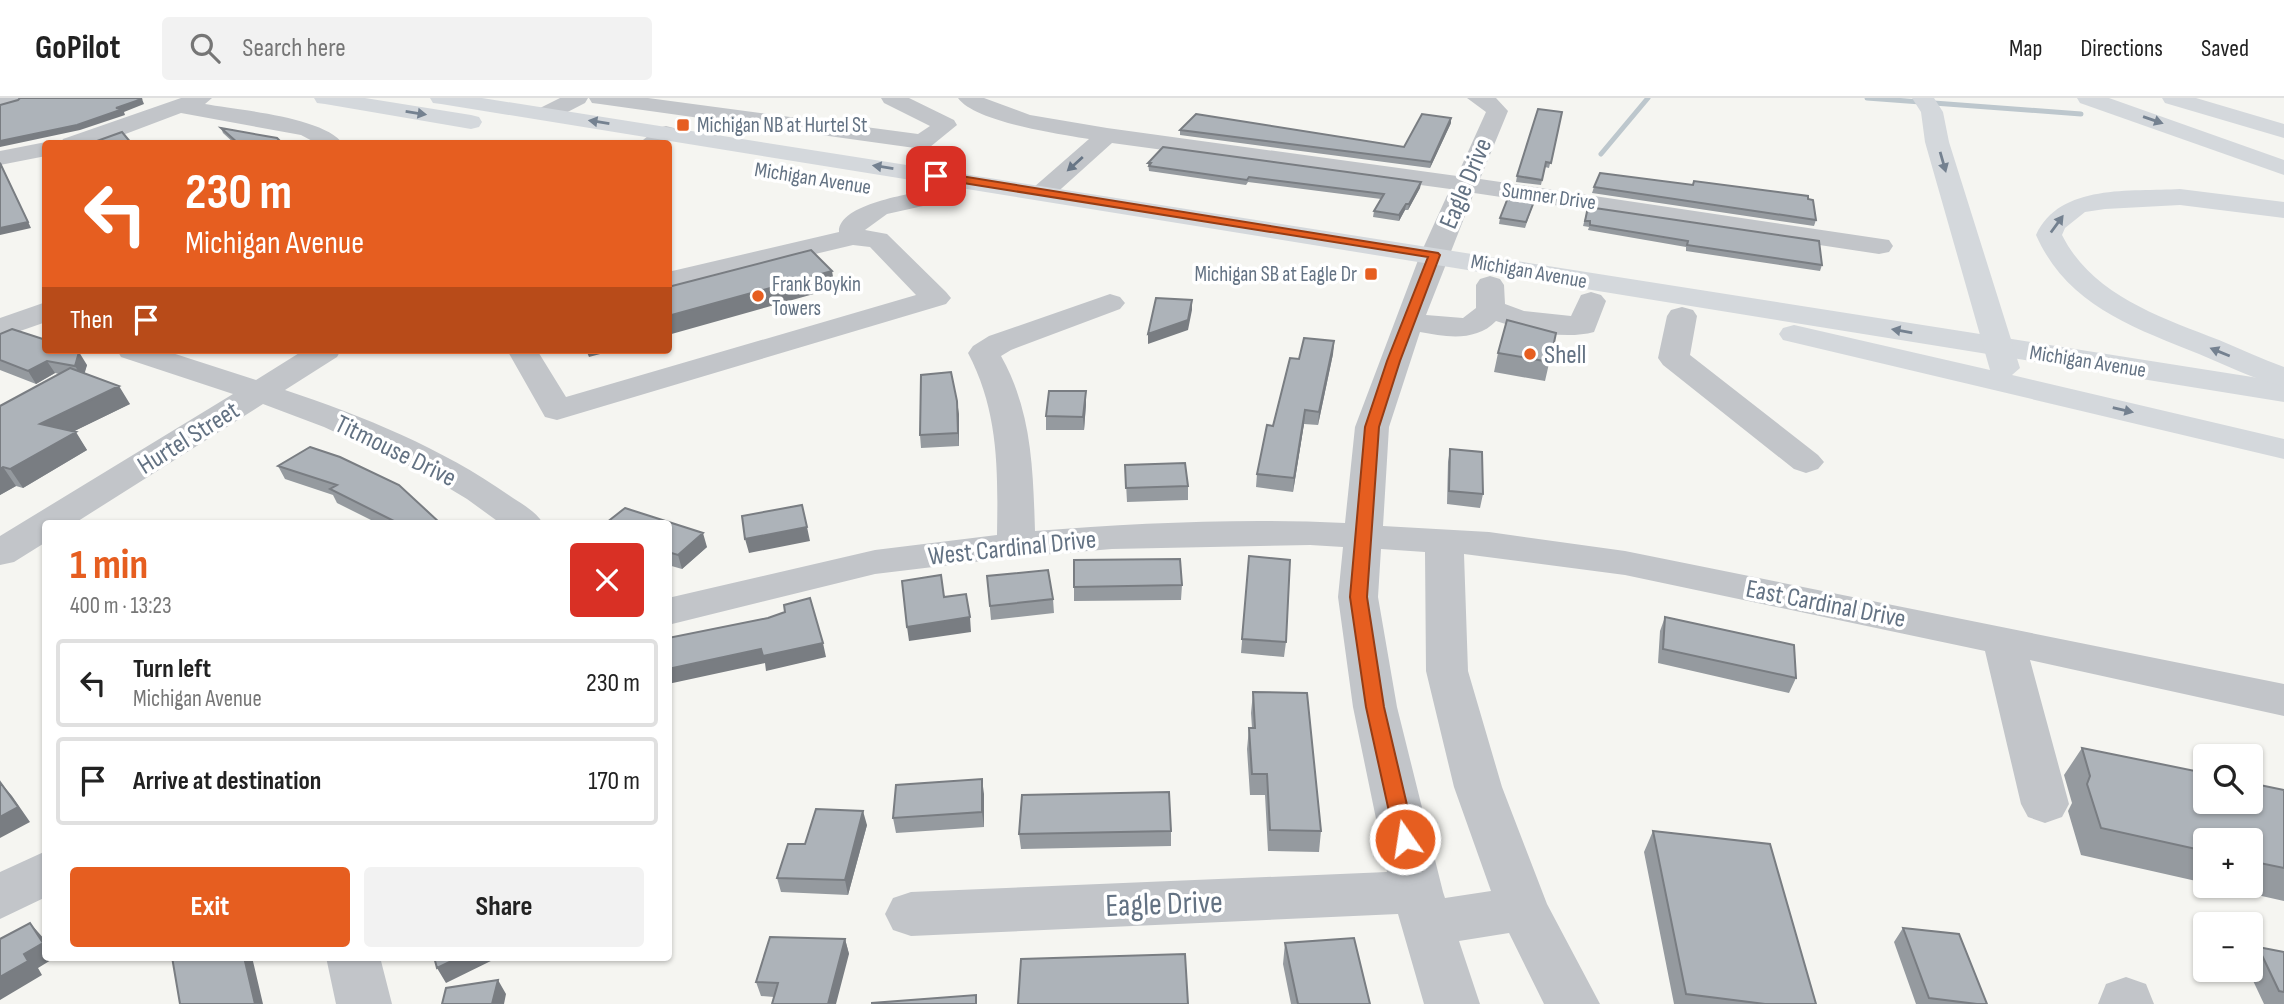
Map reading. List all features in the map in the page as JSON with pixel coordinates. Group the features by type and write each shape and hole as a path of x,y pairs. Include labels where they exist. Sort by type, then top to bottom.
{"main road":[{"path":"325,98 582,140"},
{"name":"Michigan Avenue","path":"441,98 546,114 649,140"},
{"path":"1923,98 1932,112 1937,142 2000,357"},
{"path":"2088,98 2284,168"},
{"path":"2157,98 2284,142"},
{"path":"2173,98 2284,131"},
{"name":"Michigan Avenue","path":"672,144 1073,197 1430,265 1491,297"},
{"name":"Michigan Avenue","path":"672,145 932,197 1430,265 2000,357 2284,412"},
{"path":"2284,210 2180,197 2105,201 2077,206 2054,224 2049,235 2053,247 2077,278 2118,307 2145,321 2284,377"},
{"name":"Michigan Avenue","path":"1591,301 1794,334 2284,392"},
{"path":"1794,334 2284,449"}],"street":[{"path":"0,102 12,98"},
{"path":"86,140 201,98"},
{"path":"546,114 577,98"},
{"path":"600,98 689,104 763,121 922,142 946,125 892,98"},
{"name":"Sumner Drive","path":"969,98 978,104 1026,121 1107,135 1464,184 1879,246"},
{"name":"Eagle Drive","path":"1452,1004 1422,907 1375,707 1359,597 1372,427 1430,265 1497,111 1491,104 1478,98"},
{"path":"763,121 793,104"},
{"path":"178,106 307,129 328,140"},
{"path":"1043,192 1107,135"},
{"path":"1073,197 1135,139"},
{"path":"0,158 42,150"},
{"path":"853,237 851,228 879,208 932,197"},
{"path":"524,354 557,410 936,299 878,240 853,237 672,280"},
{"path":"1491,297 1501,314 1583,326 1591,301"},
{"path":"1409,321 1460,330 1485,319 1491,297"},
{"path":"1016,545 1015,442 1007,402 994,370 984,354 1000,344 1110,303"},
{"path":"0,306 41,316"},
{"path":"0,329 41,316"},
{"path":"1682,316 1674,358 1806,462"},
{"name":"Titmouse Drive","path":"144,354 315,411 405,448 469,485 520,520"},
{"name":"Hurtel Street","path":"53,520 320,354"},
{"name":"Hurtel Street","path":"0,553 42,527"},
{"name":"West Cardinal Drive","path":"672,611 875,562 1016,545 1112,537 1310,533 1362,536"},
{"name":"East Cardinal Drive","path":"1362,536 1444,540 1625,563 2284,700"},
{"path":"1444,540 1447,671 1478,787 1523,909 1572,1004"},
{"path":"2003,640 2045,804"},
{"path":"0,897 42,874"},
{"path":"1422,907 1523,909"},
{"name":"Eagle Drive","path":"911,914 1422,907"},
{"path":"354,961 364,1004"}],"building":[{"path":"20,98 142,99 116,108 123,109 77,125 0,141 0,105"},
{"path":"1538,109 1562,112 1551,163 1546,162 1542,180 1517,176"},
{"path":"1196,114 1404,147 1422,114 1451,118 1431,162 1180,130"},
{"path":"221,128 279,140 234,140"},
{"path":"122,132 129,140 100,140"},
{"path":"1163,147 1421,182 1409,204 1406,204 1399,215 1374,211 1384,194 1249,177 1247,180 1149,166 1151,163 1148,163"},
{"path":"0,163 28,222 0,228"},
{"path":"1600,173 1693,185 1694,181 1808,196 1808,199 1813,200 1816,220 1594,187"},
{"path":"1509,195 1535,199 1526,222 1500,218"},
{"path":"1588,207 1819,241 1822,265 1687,245 1688,241 1590,225 1590,221 1585,221"},
{"path":"811,250 832,271 672,315 672,286"},
{"path":"1156,298 1192,300 1188,320 1148,334"},
{"path":"1507,320 1556,333 1550,362 1498,353"},
{"path":"12,329 42,339 42,354 78,354 75,366 47,361 28,371 0,360 0,334"},
{"path":"1304,338 1334,341 1319,412 1305,410 1294,478 1257,474 1267,425 1273,426 1290,358 1299,359"},
{"path":"70,368 119,386 40,424 76,432 10,469 0,469 0,406"},
{"path":"951,372 957,401 958,433 920,435 921,375"},
{"path":"1049,391 1086,391 1083,417 1046,416"},
{"path":"310,447 340,457 399,485 437,520 392,520 330,489 337,485 278,466"},
{"path":"1450,449 1482,452 1483,494 1449,491"},
{"path":"1185,463 1188,486 1126,488 1125,465"},
{"path":"802,505 807,527 745,539 742,516"},
{"path":"625,508 662,520 610,520"},
{"path":"672,523 703,533 678,555 672,553"},
{"path":"1249,556 1290,560 1286,642 1242,639"},
{"path":"1180,559 1182,585 1074,587 1074,560"},
{"path":"1048,570 1053,599 990,606 987,576"},
{"path":"941,575 944,597 966,594 970,617 907,627 902,581"},
{"path":"810,598 823,643 763,656 761,649 672,668 672,637 768,618 785,612 784,605"},
{"path":"1665,617 1794,645 1796,678 1663,649"},
{"path":"1253,692 1307,693 1321,831 1270,830 1267,774 1252,774 1249,728 1255,728"},
{"path":"2082,748 2193,771 2193,814 2263,814 2263,786 2284,790 2284,868 2263,864 2263,828 2193,828 2193,848 2101,828 2087,784 2090,776"},
{"path":"982,779 982,812 893,818 896,785"},
{"path":"0,782 18,807 0,817"},
{"path":"1169,792 1171,831 1019,834 1022,795"},
{"path":"816,809 863,811 845,880 777,878 788,844 805,844"},
{"path":"1653,831 1770,844 1816,1004 1765,1004 1686,994"},
{"path":"30,923 42,944 24,954 28,961 0,977 0,939"},
{"path":"1903,928 1959,934 1987,1004 1929,998"},
{"path":"770,937 845,939 828,1004 772,1004 778,983 756,982"},
{"path":"1354,938 1370,1004 1298,1004 1285,943"},
{"path":"2263,948 2284,952 2284,992 2279,991 2263,957"},
{"path":"1185,954 1188,1004 1018,1004 1021,959"},
{"path":"173,961 245,961 255,1004 180,1004"},
{"path":"435,961 452,961 437,968"},
{"path":"498,980 492,1004 442,1004 446,988"},
{"path":"976,995 976,1004 872,1004 872,1003"}],"waterway":[{"path":"1601,154 1648,98"},
{"path":"1867,98 2081,114"}],"place":[{"name":"Michigan NB at Hurtel St","path":"683,125"},
{"name":"Michigan SB at Eagle Dr","path":"1371,274"},
{"name":"Frank Boykin Towers","path":"758,296"},
{"name":"Shell","path":"1530,354"}],"route":[{"path":"936,176 1434,255 1372,427 1362,536 1359,597 1375,707 1405,839"}]}
